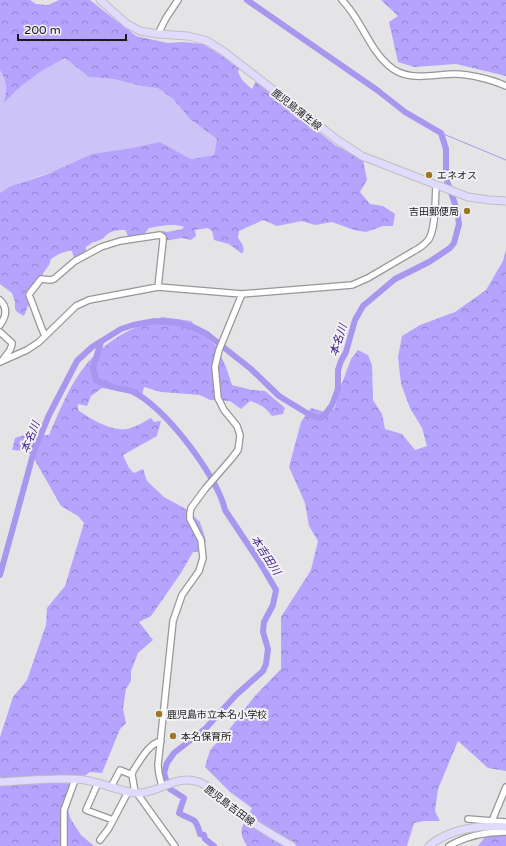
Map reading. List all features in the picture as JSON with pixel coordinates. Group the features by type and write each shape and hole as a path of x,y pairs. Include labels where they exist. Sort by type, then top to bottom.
{"main road":[{"name":"鹿児島蒲生線","path":"100,0 132,27 140,31 188,36 207,41 298,108 355,153 439,187 475,199 506,201"},
{"path":"0,782 75,780 98,783 134,792"},
{"name":"鹿児島吉田線","path":"134,792 164,785 174,781 188,780 203,784 245,817 292,846"},
{"path":"429,846 439,839 453,833 506,822"}],"street":[{"path":"158,34 166,18 178,0"},
{"path":"342,0 355,15 366,36 380,56 387,65 395,71 401,74 413,76 463,74 506,86"},
{"path":"1,362 27,350 39,342 82,302 95,298 158,287 242,294 352,285 368,278 421,247 428,239 433,226 439,187"},
{"path":"45,336 37,320 34,304 29,295 30,293 41,279 54,279 75,261 101,247 160,235 163,237 158,287"},
{"path":"164,785 158,769 173,621 182,595 199,571 203,558 201,540 190,519 191,508 238,450 240,439 237,426 224,410 218,398 215,367 218,350 242,294"},
{"path":"0,300 3,303 6,312 5,318 0,325"},
{"path":"0,332 12,343 11,350 1,362"},
{"path":"100,840 134,792 132,775 146,752 158,742 162,741"},
{"path":"111,787 120,770 132,775"},
{"path":"64,846 64,810 75,780"},
{"path":"98,783 86,810 113,820"},
{"path":"492,821 506,787"},
{"path":"134,792 139,796 175,846"},
{"path":"468,819 506,822"},
{"path":"449,846 466,838 493,832 506,832"}],"shaded area":[{"path":"65,58 89,77 114,79 141,86 158,88 173,99 191,120 217,139 214,155 191,159 160,142 40,176 15,185 0,193 0,70 5,82 5,102 20,87 40,72"}],"green space":[{"path":"0,0 30,0 36,4 48,5 59,0 90,0 136,36 168,43 183,42 203,44 240,67 238,72 242,80 252,89 256,81 335,145 363,160 367,180 360,192 370,204 383,206 395,214 393,226 383,226 366,232 354,230 332,222 315,225 302,221 277,226 263,220 239,231 238,238 243,247 243,253 229,244 214,240 212,231 208,228 195,230 196,236 191,240 182,238 164,241 161,234 162,231 167,232 182,229 184,227 171,225 149,228 142,237 130,239 125,230 118,230 109,233 86,247 86,251 82,256 74,258 72,251 68,251 51,259 49,265 29,293 32,303 28,306 24,316 17,312 12,293 0,284 0,193 11,186 48,174 92,154 160,142 191,159 214,155 217,139 191,120 173,99 158,88 141,86 114,79 89,77 65,58 40,72 20,87 4,103 6,86 0,70"},
{"path":"381,0 506,0 506,76 456,64 414,67 398,62 389,22 398,16"},
{"path":"506,250 506,771 488,768 458,741 438,789 435,811 440,821 424,821 414,823 407,846 247,846 242,835 242,827 252,808 230,792 205,767 210,750 232,726 254,697 281,669 281,617 311,570 318,541 309,526 305,503 289,467 301,422 311,408 328,413 335,408 338,394 351,359 358,350 368,355 372,365 373,400 382,414 385,429 402,434 415,450 427,446 422,428 410,408 401,384 398,357 402,336 420,325 455,312 486,290 503,261"},
{"path":"162,317 191,321 217,347 232,385 252,390 265,391 285,408 283,414 272,416 257,403 250,401 241,409 230,401 210,400 200,395 161,392 144,387 141,400 130,393 102,388 91,396 87,406 78,404 78,410 89,417 103,425 118,429 131,428 151,418 154,422 161,421 157,436 123,455 129,468 134,473 143,469 147,481 164,497 186,509 200,522 206,541 198,552 193,552 181,573 151,616 139,622 153,640 138,653 131,671 131,681 126,689 123,709 126,723 120,729 102,773 90,772 74,784 67,805 70,818 81,835 94,846 0,846 0,737 13,697 27,680 46,625 47,608 65,586 84,523 78,516 61,506 32,455 25,451 12,450 15,438 27,435 49,435 62,405 76,379 93,356 119,336"},
{"path":"489,832 506,833 506,846 478,846"}],"waterway":[{"name":"本名川","path":"0,575 34,451 49,415 77,361 92,347 121,329 133,325 155,321 179,323 207,334 251,369 279,396 310,415 318,418 323,417 332,405 338,389 338,370 346,352 355,320 363,306 395,279 429,262 450,248 454,243 459,224 457,210 446,178 446,149 441,133 405,112 377,90 247,0"},
{"path":"441,133 506,160"},
{"name":"本吉田川","path":"101,342 93,368 96,380 113,387 131,391 144,398 173,426 201,461 212,479 225,510 259,561 276,590 273,605 264,622 263,632 268,649 266,664 263,671 236,695 206,728 174,753 167,763 164,773 170,789 184,798 179,813 195,821 200,834 204,835 205,839 214,846"}],"place":[{"name":"エネオス","path":"429,175"},
{"name":"吉田郵便局","path":"467,211"},
{"name":"鹿児島市立本名小学校","path":"159,714"},
{"name":"本名保育所","path":"173,736"}]}
